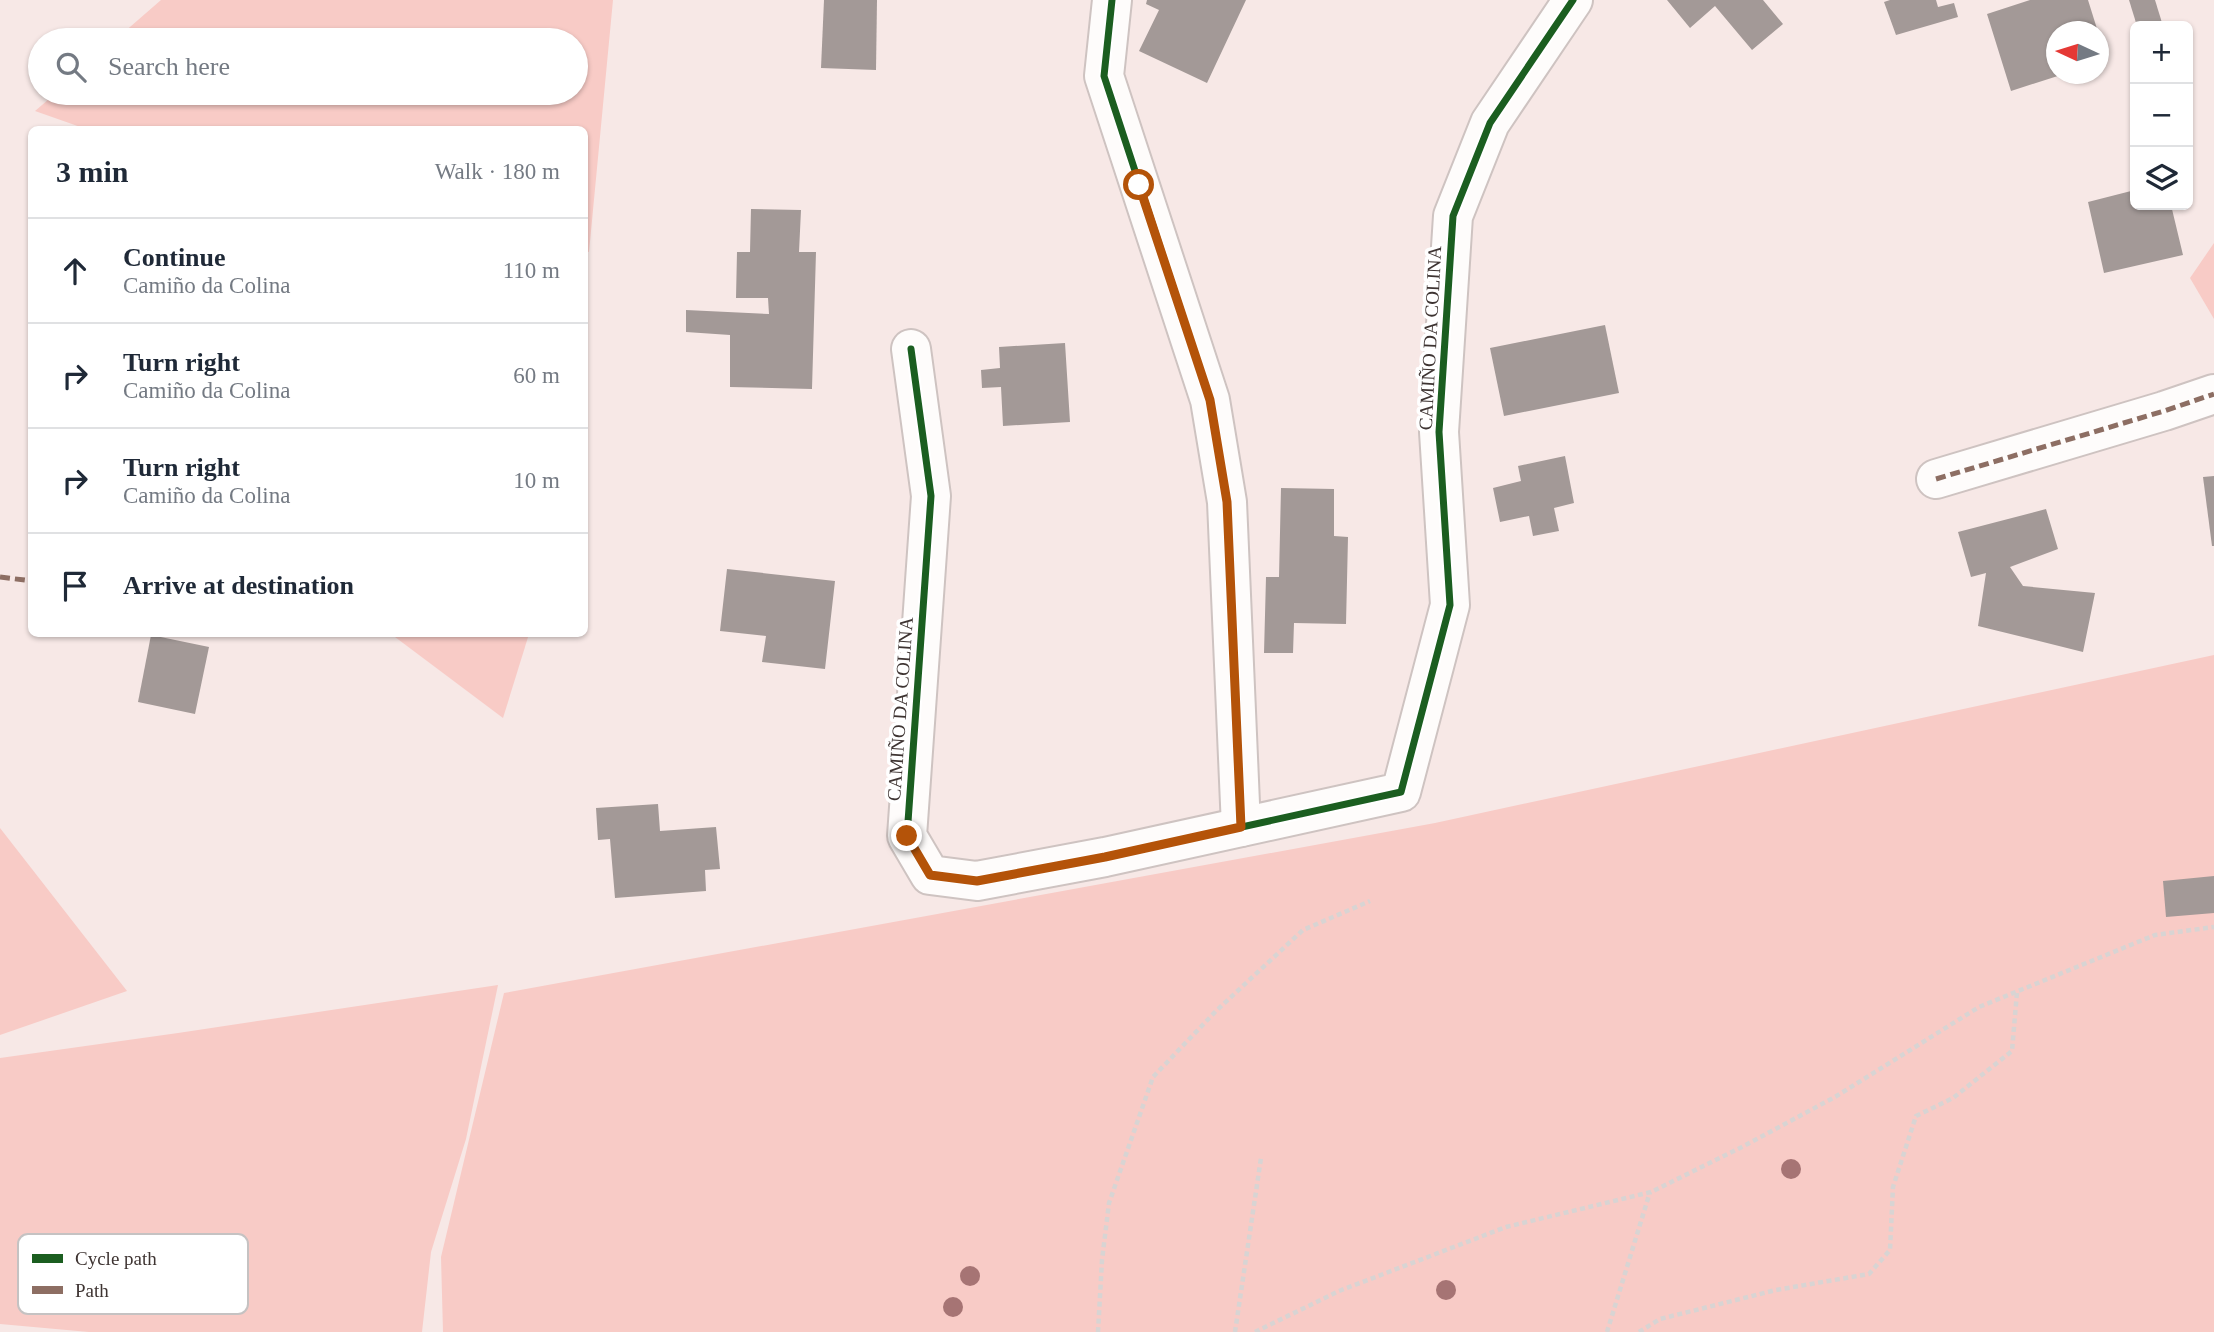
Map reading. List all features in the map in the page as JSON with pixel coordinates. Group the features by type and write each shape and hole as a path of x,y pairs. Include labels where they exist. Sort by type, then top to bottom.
{"street":[{"path":"1112,0 1104,76 1210,400 1227,502 1241,827"},
{"name":"CAMIÑO DA COLINA","path":"911,349 931,496 907,836 930,875 977,881 1105,857 1401,792 1450,606 1439,432 1453,216 1490,123 1573,0"},
{"path":"1936,479 2214,394"}],"path":[{"path":"1098,1332 1102,1260 1109,1203 1153,1077 1303,929 1370,901"},
{"path":"1255,1332 1339,1291 1506,1227 1651,1192 1835,1097 1979,1007 2155,935 2214,927"},
{"path":"1639,1332 1660,1319 1686,1312 1776,1290 1868,1274 1890,1250 1893,1187 1916,1116 1953,1098 2012,1051 2017,992"},
{"path":"1234,1332 1261,1158"},
{"path":"1607,1332 1651,1192"}],"shaded area":[{"path":"161,0 613,0 589,252 588,126 78,126 35,111 42,105 588,105 588,28 129,28"},
{"path":"2214,243 2214,319 2190,278"},
{"path":"395,637 528,637 503,718"},
{"path":"2214,655 2214,1332 443,1332 441,1257 504,993 1435,823"},
{"path":"0,828 127,991 0,1035"},
{"path":"498,985 466,1139 431,1252 422,1332 89,1332 0,1324 0,1058"}],"building":[{"path":"824,0 877,0 876,70 821,68"},
{"path":"1147,0 1246,0 1207,83 1139,51 1159,10 1146,4"},
{"path":"1667,0 1763,0 1783,24 1752,50 1715,6 1690,28"},
{"path":"1936,0 1938,7 1954,3 1958,17 1896,35 1884,2"},
{"path":"2030,0 2088,0 2095,21 2046,21 2046,80 2011,91 1987,14"},
{"path":"2129,0 2155,0 2161,21 2135,21"},
{"path":"2130,191 2130,210 2172,210 2183,255 2104,273 2088,202"},
{"path":"751,209 801,210 799,252 816,252 812,389 730,387 730,335 686,332 686,310 769,314 768,298 736,298 737,252 750,252"},
{"path":"1605,325 1619,393 1504,416 1490,348"},
{"path":"1065,343 1070,422 1003,426 1001,387 982,388 981,370 1000,368 999,347"},
{"path":"1565,456 1574,503 1554,508 1559,531 1533,536 1529,516 1500,522 1493,488 1521,481 1518,466"},
{"path":"2214,476 2214,546 2212,546 2203,477"},
{"path":"1281,488 1334,489 1334,536 1348,537 1346,624 1294,623 1293,653 1264,653 1266,577 1279,577"},
{"path":"2046,509 2058,549 2010,567 2023,586 2095,593 2083,652 1978,626 1986,573 1971,577 1958,532"},
{"path":"727,569 835,581 825,669 762,662 766,636 720,631"},
{"path":"151,637 209,647 195,714 138,702"},
{"path":"658,804 660,831 716,827 720,869 705,870 706,891 615,898 610,839 598,840 596,808"},
{"path":"2214,876 2214,913 2166,917 2163,881"}],"marked path":[{"path":"1936,479 2214,394"},
{"path":"0,577 28,580"}],"cycle path":[{"path":"1112,0 1104,76 1210,400 1227,502 1241,827"},
{"path":"911,349 931,496 907,836 930,875 977,881 1105,857 1401,792 1450,605 1439,432 1453,216 1490,123 1573,0"}],"route":[{"path":"907,836 930,875 977,881 1105,857 1241,827 1227,502 1210,400 1139,185"}]}
